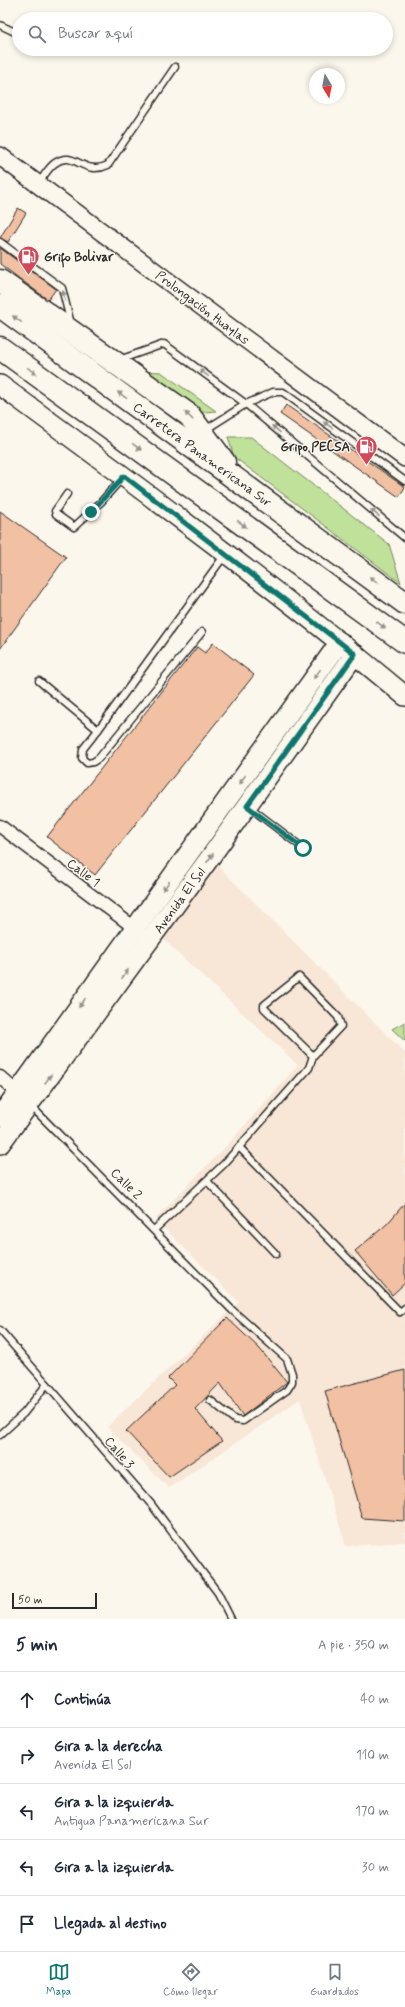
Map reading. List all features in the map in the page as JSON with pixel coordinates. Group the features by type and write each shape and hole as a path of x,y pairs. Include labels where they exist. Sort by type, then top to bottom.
{"highway":[{"path":"0,281 189,415 238,480"},
{"name":"Carretera Panamericana Sur","path":"0,306 405,603"},
{"path":"0,348 405,642"}],"main road":[{"path":"0,385 124,476 340,642 405,696"},
{"name":"Avenida El Sol","path":"0,1144 24,1099 135,929 340,642"},
{"name":"Avenida El Sol","path":"0,1118 24,1099 150,940 355,654"}],"street":[{"name":"Prolongación Huaylas","path":"0,156 405,458"},
{"name":"Calle 1","path":"0,826 150,940"},
{"name":"Calle 2","path":"0,1077 24,1099"}],"lane":[{"path":"0,25 12,31"},
{"path":"38,184 56,162 67,158 75,160 91,169 101,168 108,165 175,67"},
{"path":"0,242 62,288 74,333"},
{"path":"114,362 164,344 246,404 405,538"},
{"path":"202,433 246,404 273,392 283,392 405,481"},
{"path":"67,494 55,510 56,514 74,527 101,502 124,476"},
{"path":"202,632 99,758 93,762 87,763 82,758 83,749 225,554"},
{"path":"39,681 98,730"},
{"path":"247,806 303,848"},
{"path":"154,1230 207,1181 239,1148 309,1068 313,1056 341,1026 338,1017 299,977 264,1005 264,1008 313,1056"},
{"name":"Calle 2","path":"24,1099 232,1310 287,1359 292,1374 292,1382 287,1390 243,1420 235,1420 210,1400"},
{"path":"239,1148 403,1312"},
{"path":"207,1181 276,1254"},
{"name":"Calle 3","path":"0,1330 151,1504 218,1593 231,1619"},
{"path":"0,1435 24,1413 47,1384"}],"shaded area":[{"path":"215,863 405,1053 405,1542 346,1546 300,1399 169,1488 107,1427 239,1302 155,1219 232,1140 298,1065 161,937"}],"green space":[{"path":"134,371 161,372 216,411 195,413"},
{"path":"228,437 251,437 389,544 401,583 234,457"},
{"path":"405,1022 405,1041 392,1029"}],"building":[{"name":"Grifo Bolivar","path":"18,208 26,213 8,242 0,238"},
{"name":"Grifo Bolivar","path":"0,248 56,289 48,300 0,264"},
{"path":"286,405 405,487 399,497 280,414"},
{"path":"0,511 66,557 0,649"},
{"path":"213,643 254,675 95,875 47,837 197,647 205,653"},
{"path":"405,1203 405,1283 392,1295 355,1251 387,1224"},
{"path":"227,1318 259,1348 287,1382 243,1416 220,1383 195,1409 222,1441 169,1477 126,1431 175,1385 168,1378"},
{"path":"405,1370 405,1521 362,1518 325,1391"}],"place":[{"name":"Grifo Bolivar","path":"28,276"},
{"name":"Gripo PECSA","path":"366,466"}],"route":[{"path":"91,512 124,476 355,654 247,806 303,848"}]}
